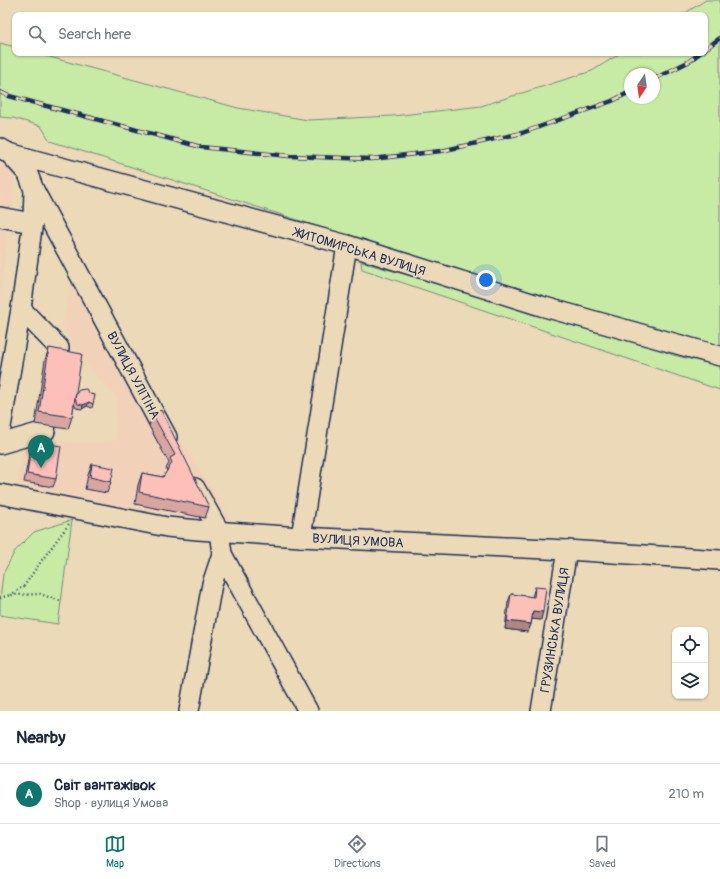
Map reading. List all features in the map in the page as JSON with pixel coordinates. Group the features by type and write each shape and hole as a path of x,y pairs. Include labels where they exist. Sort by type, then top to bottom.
{"street":[{"name":"ВУЛИЦЯ УЛІТІНА","path":"5,151 28,174 34,190 177,455"},
{"name":"ЖИТОМИРСЬКА ВУЛИЦЯ","path":"5,151 347,245 541,306 720,356"},
{"path":"0,432 21,309 32,223 34,190"},
{"path":"0,217 32,223"},
{"path":"301,537 347,245"},
{"path":"0,444 45,431 59,348 21,309"},
{"path":"188,476 219,531 222,554 308,711"},
{"name":"ВУЛИЦЯ УМОВА","path":"0,494 167,527 301,537 567,550 720,560"},
{"name":"ГРУЗИНСЬКА ВУЛИЦЯ","path":"541,711 567,550"},
{"path":"189,711 212,584 222,554"}],"path":[{"path":"10,595 24,586 72,520 82,510"},
{"path":"0,598 10,595 40,594 61,601"}],"shaded area":[{"path":"0,162 16,169 0,298"},
{"path":"74,268 235,527 83,499 16,484 25,440 93,443 116,441 117,397 82,360 62,326"}],"green space":[{"path":"706,0 720,0 720,349 442,266 50,141 41,126 13,118 0,117 0,43 12,46 12,56 46,56 238,108 308,120 393,116 481,106 592,71 616,56 708,56 708,12 687,12"},
{"path":"361,262 626,336 673,355 720,366 720,390 362,269"},
{"path":"72,520 58,624 0,615 3,574 15,551 34,532"}],"building":[{"path":"49,348 82,354 72,417 39,412"},
{"path":"86,389 90,394 95,395 93,404 89,402 83,405 78,404 75,399 76,394 79,390"},
{"path":"161,410 209,507 139,492 142,473 163,477 172,463 170,458 175,455 153,415"},
{"path":"32,441 61,446 56,479 27,474"},
{"path":"92,464 114,468 111,482 90,477"},
{"path":"535,587 546,588 543,612 533,611 531,624 507,621 511,594 534,597"}],"railway":[{"path":"708,47 720,38"},
{"path":"660,76 688,62 696,56"},
{"path":"0,92 9,96 201,147 289,156 372,159 441,151 522,133 612,101 624,95"}],"place":[{"name":"Світ вантажівок","path":"41,468"}]}
